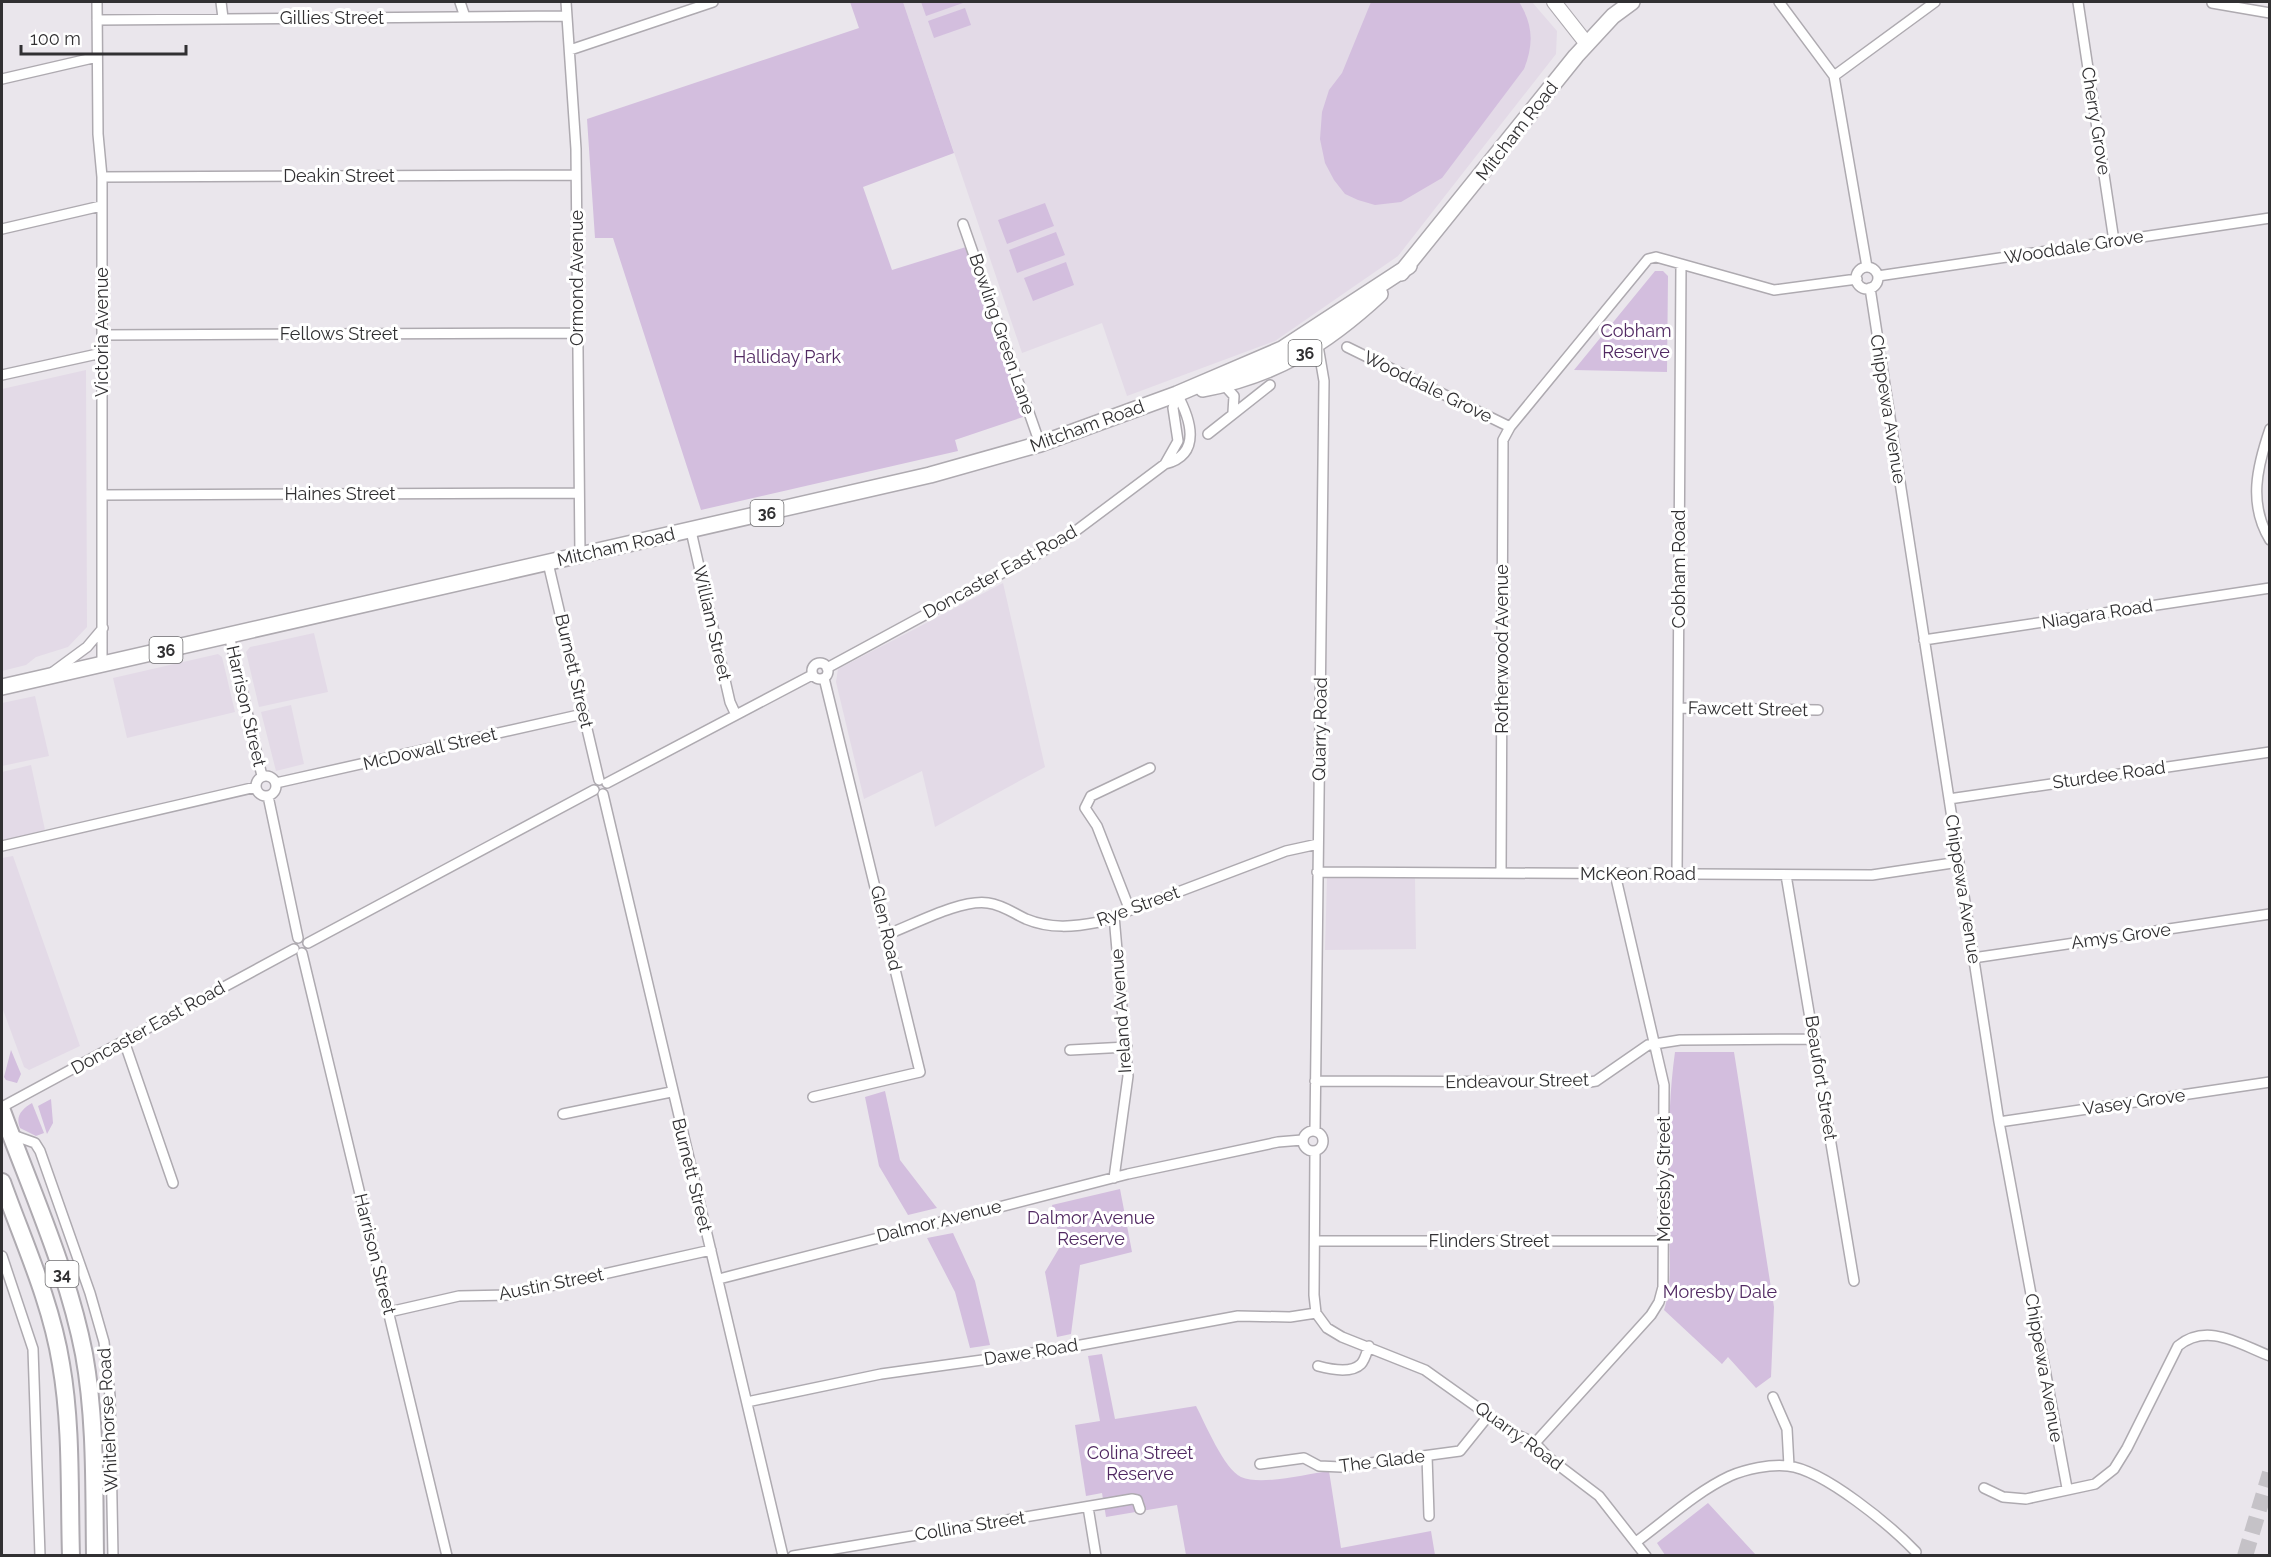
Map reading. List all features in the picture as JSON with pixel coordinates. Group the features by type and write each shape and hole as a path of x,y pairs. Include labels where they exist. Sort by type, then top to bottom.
{"highway":[{"name":"Whitehorse Road","path":"2,1109 66,1285 84,1353 90,1399 95,1556"},
{"name":"34","path":"2,1182 49,1313 61,1362 68,1424 71,1556"}],"main road":[{"path":"1554,2 1587,44"},
{"name":"Mitcham Road","path":"1177,394 1224,385 1275,369 1320,344 1351,320 1408,266 1587,44 1613,16 1632,2"},
{"name":"Mitcham Road","path":"2,687 691,531 930,475 1041,444 1177,394 1282,349 1408,266"}],"street":[{"name":"Victoria Avenue","path":"97,2 98,134 102,177 102,664"},
{"path":"221,2 223,18"},
{"path":"460,2 465,17"},
{"name":"Ormond Avenue","path":"566,2 576,175 580,555"},
{"path":"570,50 713,2"},
{"path":"1779,2 1834,76 1867,267"},
{"path":"1834,76 1935,2"},
{"name":"Cherry Grove","path":"2078,2 2114,241"},
{"path":"2212,3 2270,13"},
{"name":"Gillies Street","path":"97,20 566,16"},
{"path":"2,79 97,57"},
{"name":"Deakin Street","path":"102,177 576,175"},
{"path":"2,229 101,206"},
{"name":"Wooddale Grove","path":"1878,276 2270,218"},
{"name":"Bowling Green Lane","path":"963,224 1041,444"},
{"name":"Wooddale Grove","path":"1347,347 1510,427 1648,259 1656,257 1774,290 1857,279"},
{"name":"Cobham Road","path":"1677,874 1681,264"},
{"path":"1867,267 1875,270 1878,276 1875,285 1870,288 1860,285 1857,279 1860,269 1867,267"},
{"name":"Chippewa Avenue","path":"1870,288 1999,1122 2067,1488"},
{"name":"Quarry Road","path":"1312,330 1320,344 1324,381 1315,1081 1315,1131 1321,1135 1323,1141 1321,1148 1315,1151 1316,1313 1327,1328 1342,1337 1370,1346 1425,1370 1515,1434 1534,1443 1549,1458 1599,1496 1646,1556"},
{"name":"Fellows Street","path":"102,335 576,333"},
{"path":"2,375 102,353"},
{"path":"1224,385 1234,396 1233,412"},
{"path":"1208,434 1270,385"},
{"name":"Doncaster East Road","path":"827,668 1065,539 1165,464 1173,462 1187,450 1189,437 1189,417 1177,394"},
{"name":"Doncaster East Road","path":"1165,464 1178,441 1173,408 1177,394"},
{"name":"Rotherwood Avenue","path":"1501,873 1503,440 1510,427"},
{"path":"2270,429 2258,466 2255,487 2263,529 2270,540"},
{"name":"Haines Street","path":"102,495 578,493"},
{"name":"William Street","path":"691,531 730,702 736,715"},
{"name":"Burnett Street","path":"548,563 583,714 603,781"},
{"name":"Niagara Road","path":"1924,640 2270,588"},
{"name":"Mitcham Road","path":"49,676 87,647 103,628"},
{"name":"Harrison Street","path":"229,635 262,776"},
{"path":"308,943 599,792 594,785 812,675 815,664 823,664 827,668 824,678 816,678 812,675"},
{"name":"Glen Road","path":"813,1097 920,1072 824,678"},
{"name":"Fawcett Street","path":"1678,708 1818,710"},
{"name":"McDowall Street","path":"276,783 583,714"},
{"name":"Sturdee Road","path":"1949,799 2269,752"},
{"path":"1129,908 1097,826 1084,807 1091,796 1150,768"},
{"path":"262,776 269,776 276,783 276,790 268,796 261,796 256,788 257,781 262,776"},
{"path":"2,846 256,788"},
{"name":"Burnett Street","path":"599,792 645,967 671,1092 719,1279 783,1556"},
{"path":"268,796 298,938"},
{"name":"Rye Street","path":"888,934 975,903 1005,907 1027,919 1052,926 1077,926 1114,916 1129,908 1286,851 1318,844"},
{"name":"McKeon Road","path":"1317,872 1872,874 1959,862"},
{"name":"Moresby Street","path":"1534,1443 1651,1315 1659,1302 1663,1287 1664,1084 1615,874"},
{"name":"Beaufort Street","path":"1786,875 1854,1281"},
{"name":"Amys Grove","path":"1973,958 2270,914"},
{"name":"Ireland Avenue","path":"1114,916 1128,1076 1114,1178"},
{"path":"298,938 304,938 308,943 307,950 298,951 293,944 298,938"},
{"name":"Doncaster East Road","path":"2,1109 124,1041 298,951"},
{"name":"Harrison Street","path":"298,951 389,1312 447,1556"},
{"name":"Endeavour Street","path":"1315,1081 1596,1082 1639,1050 1680,1040 1815,1039"},
{"path":"124,1041 173,1183"},
{"path":"1070,1050 1127,1047"},
{"name":"Vasey Grove","path":"1999,1122 2270,1082"},
{"path":"563,1114 671,1092"},
{"path":"1315,1131 1308,1132 1302,1140 1306,1149 1315,1151"},
{"name":"Whitehorse Road","path":"10,1134 35,1143 44,1158 101,1329 110,1396 113,1556"},
{"name":"Dalmor Avenue","path":"719,1279 1114,1178 1278,1142 1302,1140"},
{"name":"Flinders Street","path":"1315,1241 1664,1241"},
{"name":"Austin Street","path":"389,1312 459,1296 510,1295 711,1251"},
{"path":"2,1256 33,1349 39,1556"},
{"name":"Dawe Road","path":"747,1402 881,1374 1054,1350 1238,1316 1290,1317 1316,1313"},
{"path":"1984,1488 2003,1497 2026,1499 2067,1488 2094,1484 2114,1469 2178,1346 2195,1335 2218,1336 2270,1356"},
{"path":"1318,1366 1328,1369 1353,1368 1360,1365 1370,1346"},
{"path":"1773,1397 1787,1429 1789,1466"},
{"name":"The Glade","path":"1260,1464 1304,1458 1319,1466 1341,1467 1460,1450 1489,1414"},
{"path":"1427,1456 1429,1516"},
{"path":"1636,1542 1731,1476 1759,1467 1789,1466 1821,1479 1889,1524 1916,1552"},
{"name":"Collina Street","path":"793,1556 1135,1499 1140,1509"},
{"path":"1088,1507 1096,1556"}],"shaded area":[{"path":"903,2 1532,2 1557,31 1556,54 1398,256 1275,341 1127,396 1102,323 1022,353"},
{"path":"86,370 87,627 68,647 36,657 26,665 2,671 2,389"},
{"path":"1003,583 1045,767 935,827 922,771 864,799 836,682 838,669"},
{"path":"314,633 328,692 259,707 246,652 250,647"},
{"path":"218,654 222,657 235,712 127,738 113,678"},
{"path":"35,696 49,756 2,766 2,703"},
{"path":"291,705 304,764 276,771 261,712"},
{"path":"31,765 45,830 2,841 2,772"},
{"path":"13,856 80,1046 29,1070 24,1067 2,1007 2,858"},
{"path":"1327,877 1415,878 1416,949 1325,950"}],"green space":[{"name":"Halliday Park","path":"850,2 903,2 954,153 863,187 892,270 966,247 1023,417 955,440 958,451 701,510 613,238 595,238 587,119 859,28"},
{"path":"921,2 963,2 963,3 926,16"},
{"path":"1371,2 1519,2 1527,18 1531,43 1524,69 1442,178 1401,202 1375,205 1345,194 1325,163 1320,139 1322,112 1329,90 1342,73"},
{"path":"965,8 971,25 934,38 928,21"},
{"path":"1045,203 1054,226 1007,244 998,220"},
{"path":"1056,232 1065,255 1017,273 1009,250"},
{"path":"1066,262 1074,285 1033,301 1024,278"},
{"name":"Cobham Reserve","path":"1655,271 1663,271 1668,276 1667,372 1574,370"},
{"path":"11,1050 21,1074 17,1083 6,1080 4,1077"},
{"name":"Moresby Dale","path":"1675,1052 1734,1052 1774,1307 1771,1377 1756,1388 1728,1357 1722,1364 1664,1310 1670,1278 1669,1138"},
{"path":"885,1091 900,1160 937,1208 908,1215 879,1166 865,1097"},
{"path":"51,1099 53,1123 47,1134 38,1106"},
{"path":"32,1103 44,1133 36,1136 20,1128 18,1120 20,1113"},
{"name":"Dalmor Avenue Reserve","path":"1120,1189 1132,1252 1080,1265 1071,1334 1057,1337 1045,1272 1061,1245 1052,1205"},
{"path":"953,1233 975,1281 990,1345 970,1348 955,1292 927,1238"},
{"name":"Colina Street Reserve","path":"1102,1354 1115,1419 1196,1406 1222,1456 1241,1477 1272,1480 1329,1471 1341,1548 1431,1531 1435,1555 1186,1555 1177,1505 1106,1517 1102,1493 1086,1496 1075,1425 1100,1421 1088,1356"},
{"path":"1708,1503 1756,1555 1665,1555 1657,1543"}],"tunnel":[{"path":"2245,1556 2270,1473"}]}
